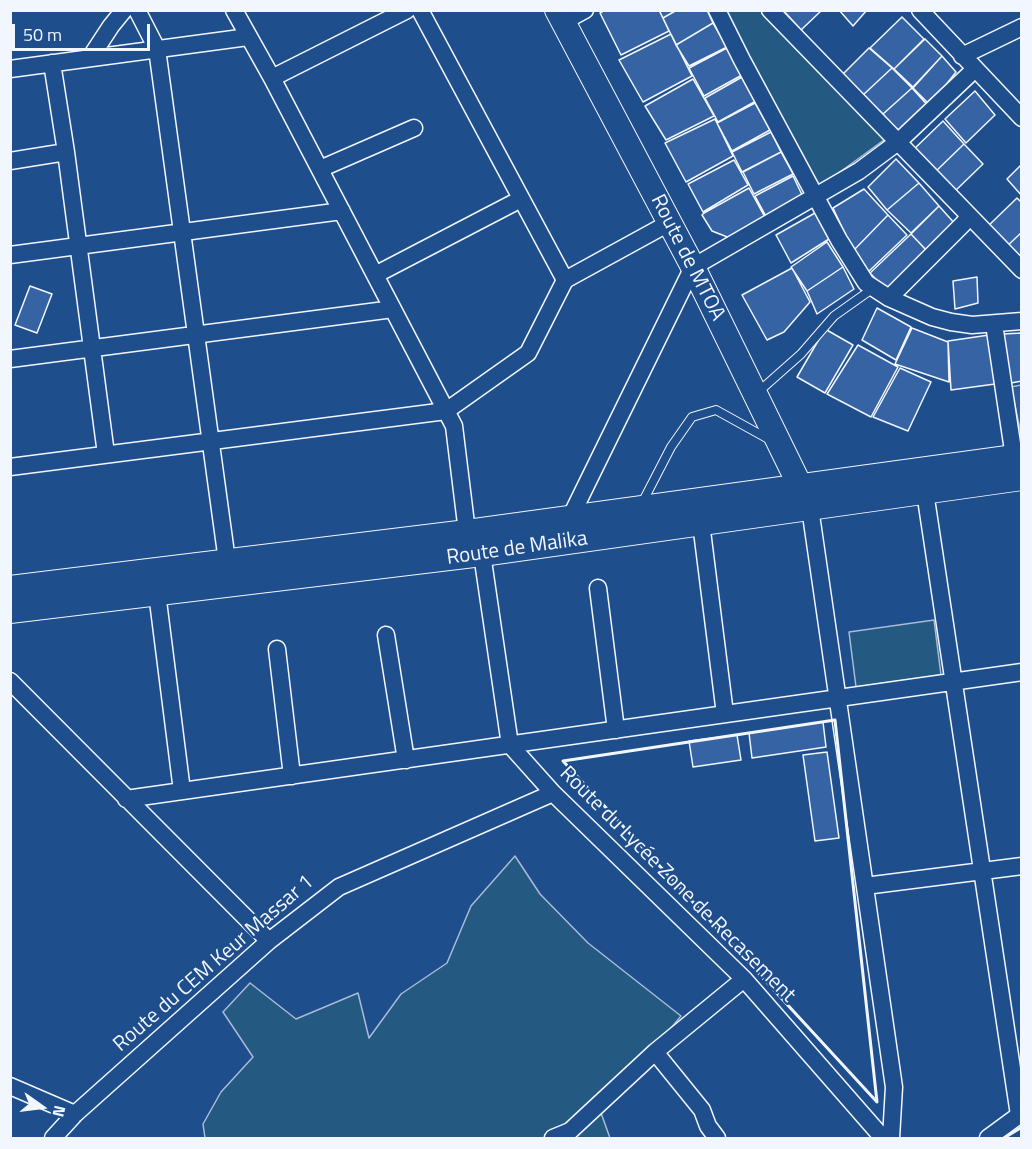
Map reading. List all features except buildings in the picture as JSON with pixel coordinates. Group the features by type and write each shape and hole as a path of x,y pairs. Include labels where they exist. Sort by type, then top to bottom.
{"main road":[{"name":"Route de MTOA","path":"560,16 693,267 806,497"},
{"name":"Route de Malika","path":"10,588 467,532 640,508 925,492 1019,463"},
{"name":"Route de Malika","path":"10,611 482,554 701,523 806,497 1019,463"}],"street":[{"path":"90,58 124,10"},
{"path":"137,10 157,49 227,561"},
{"path":"234,10 272,78 454,426 467,532"},
{"path":"272,78 407,10"},
{"path":"420,10 564,280"},
{"path":"560,16 585,10"},
{"path":"717,10 851,262 872,289 932,317 951,322 994,324 1022,321"},
{"path":"770,10 1022,270"},
{"path":"920,10 1022,118"},
{"path":"962,56 1022,27"},
{"path":"10,69 248,37"},
{"path":"52,63 106,454"},
{"path":"570,518 693,267 859,171 898,142 975,69"},
{"path":"320,169 414,128"},
{"path":"10,162 66,152"},
{"path":"375,275 521,199"},
{"path":"10,255 342,211"},
{"path":"889,298 969,216"},
{"path":"10,467 446,411 528,353 564,280 669,223"},
{"path":"10,359 393,309"},
{"path":"994,324 1019,463"},
{"path":"925,492 981,872 1020,1114 988,1138"},
{"path":"806,497 838,699 894,1087 891,1138"},
{"path":"701,523 725,714"},
{"path":"482,554 510,745"},
{"path":"598,588 616,730"},
{"path":"157,593 182,791"},
{"path":"386,635 406,760"},
{"path":"276,649 292,776"},
{"path":"126,799 1022,672"},
{"path":"10,681 269,941"},
{"name":"Route du Lycée Zone de Recasement","path":"510,745 554,793 744,979 883,1138"},
{"name":"Route du CEM Keur Massar 1","path":"53,1138 75,1114 269,941 339,887 554,793"},
{"path":"865,886 1022,866"},
{"path":"553,1138 570,1131 655,1052 744,979"},
{"path":"655,1052 702,1110 708,1126 717,1138"},
{"path":"10,1086 75,1114"}],"lane":[{"path":"755,394 801,354 834,316 872,289"},
{"path":"640,508 670,447 692,417 716,410 782,447"}],"shaded area":[{"path":"726,11 765,11 888,137 818,188"},
{"path":"1021,385 1021,434 1011,387"},
{"path":"934,620 941,675 856,687 849,632"},
{"path":"515,856 540,894 588,943 681,1016 601,1113 610,1138 205,1138 203,1124 221,1092 253,1057 223,1012 250,983 296,1019 358,993 369,1038 401,994 447,963 471,906"}],"wall":[{"path":"835,720 877,1102 563,761 835,720"},
{"path":"1004,1138 1022,1127"}]}
